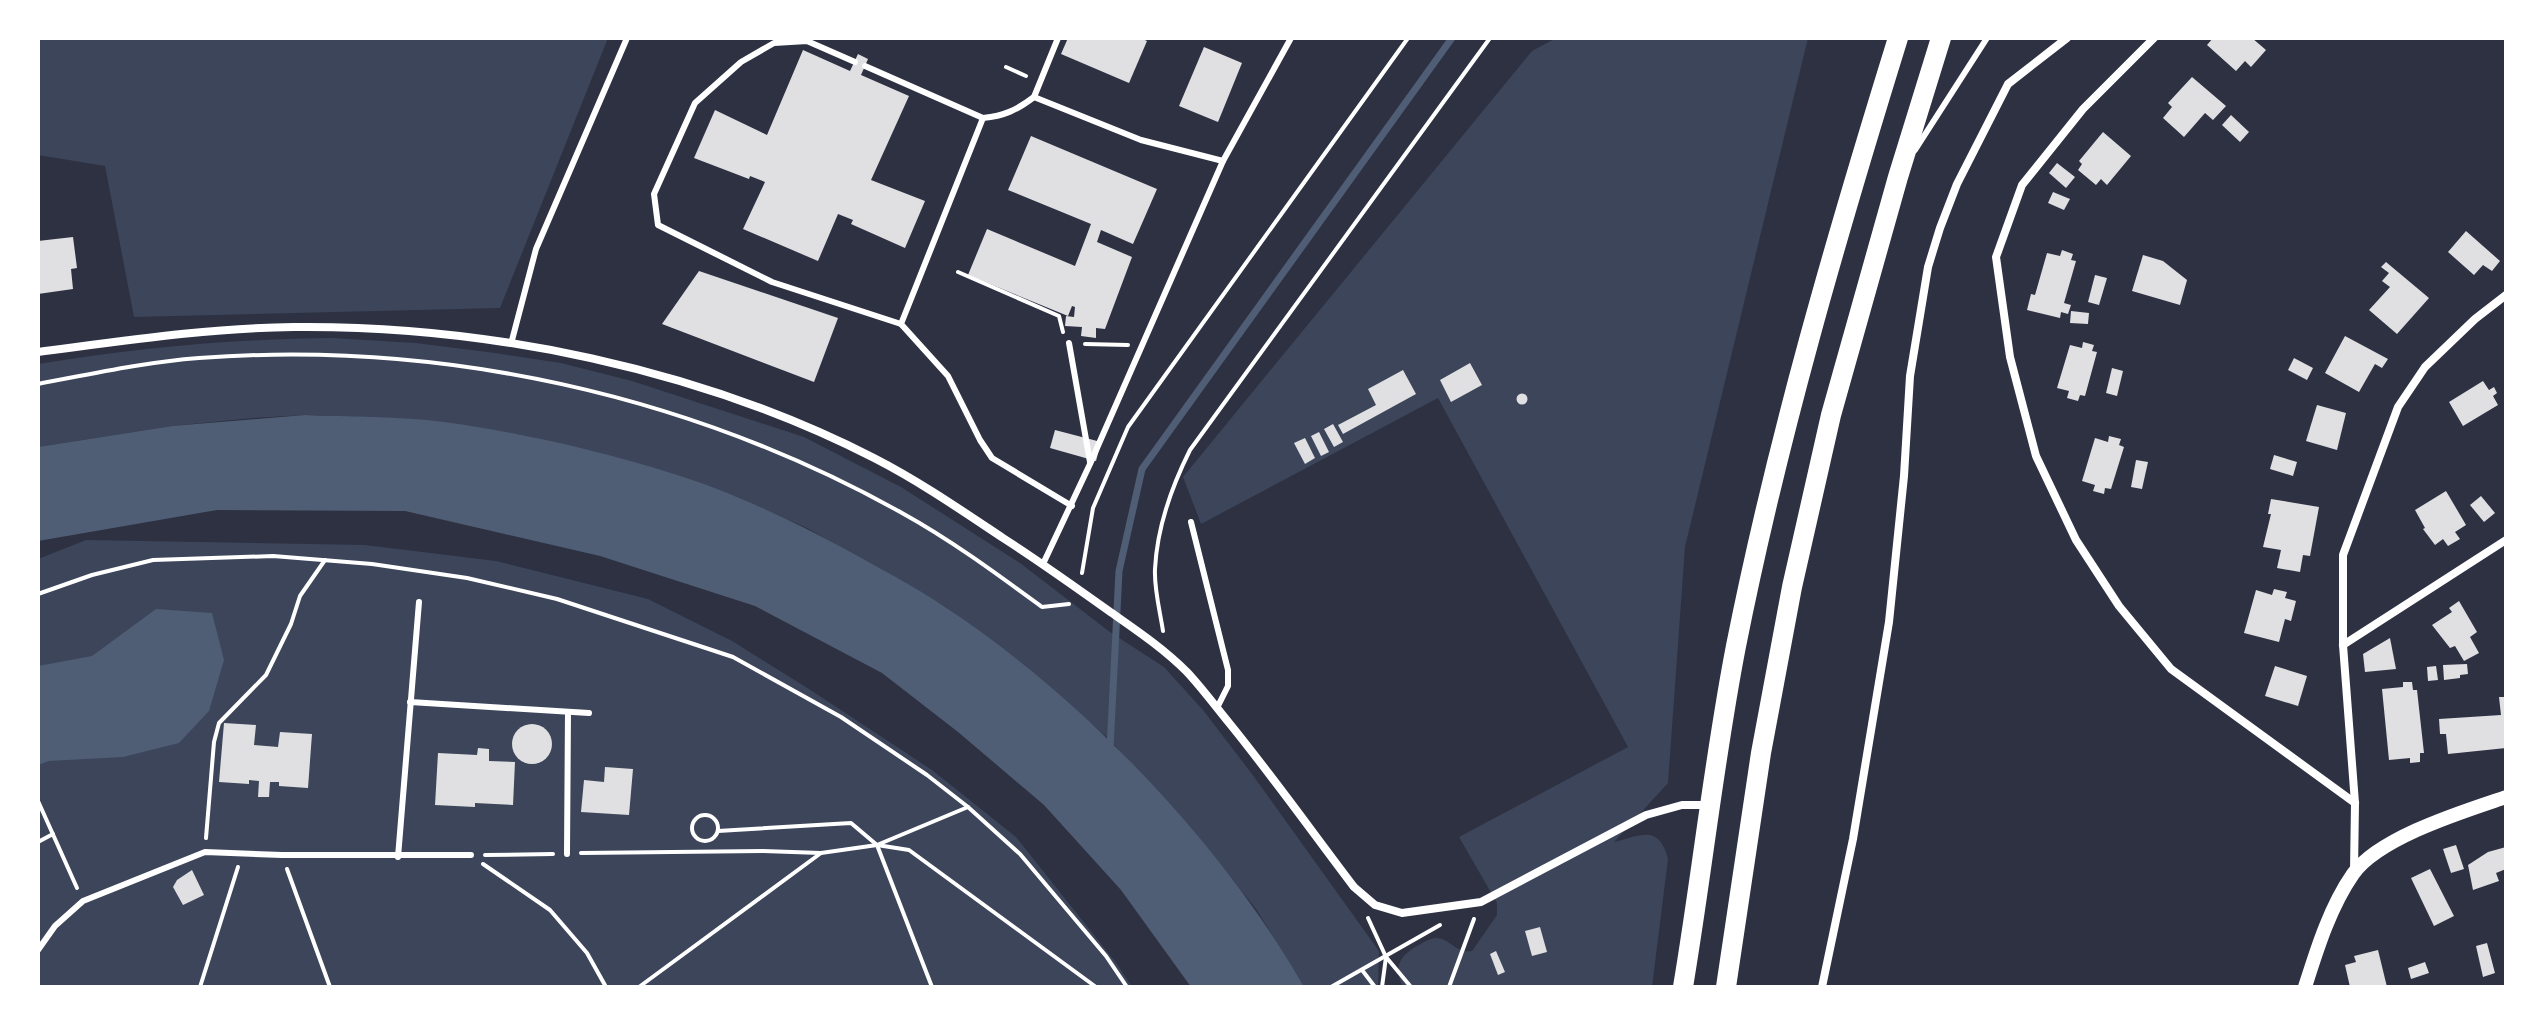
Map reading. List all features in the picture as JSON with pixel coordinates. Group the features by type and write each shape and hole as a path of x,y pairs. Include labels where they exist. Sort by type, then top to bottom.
{"main road":[{"path":"1683,987 1736,648 1770,489 1857,171 1898,38"},
{"path":"1726,987 1761,753 1792,587 1831,415 1941,38"}],"street":[{"path":"1822,987 1853,839 1889,622 1904,476 1910,376 1928,267 1957,184 2008,84 2067,38"},
{"path":"2154,38 2083,109 2022,185 1996,257 2010,357 2036,456 2076,540 2119,606 2171,669 2355,803"},
{"path":"2354,873 2355,803 2343,645 2343,555 2398,407 2425,367 2475,319 2506,295"},
{"path":"38,352 169,335 295,327 378,329 511,344 628,367 715,392 829,436 907,477 1043,564 1163,650 1189,674 1217,708 1354,887 1375,905 1402,913 1481,902 1646,815 1682,805 1711,805"},
{"path":"2343,645 2506,540"},
{"path":"2305,987 2322,936 2354,873 2372,855 2432,822 2506,797"}],"lane":[{"path":"511,344 536,249 627,38"},
{"path":"865,66 983,118 1002,116 1034,97 1058,38"},
{"path":"1043,564 1072,506 1223,161 1291,38"},
{"path":"1898,177 1987,38"},
{"path":"855,62 807,41 774,43 741,62 695,103 654,194 658,225 772,282 901,324 948,376 992,458 1072,506"},
{"path":"1034,97 1141,140 1223,161"},
{"path":"901,324 983,118"},
{"path":"1069,343 1090,464"},
{"path":"1191,522 1228,670 1228,686 1217,708"},
{"path":"398,857 419,602"},
{"path":"410,702 589,713"},
{"path":"567,854 568,712"},
{"path":"38,950 55,926 83,901 205,852 398,857 471,855"}],"path":[{"path":"38,384 195,358 277,355 432,361 530,377 654,409 801,461 940,535 1042,607 1075,603 1093,508 1128,427 1408,38"},
{"path":"1163,650 1155,570 1163,518 1190,450 1490,38"},
{"path":"1006,67 1040,82"},
{"path":"958,272 1059,316 1060,326 1069,343 1142,345"},
{"path":"38,594 92,575 153,560 273,556 325,560 467,578 557,599 733,657 841,717 927,775 968,807 1020,854 1106,956 1127,987"},
{"path":"205,852 215,732 228,712 266,675 291,624 300,596 325,560"},
{"path":"38,801 83,901"},
{"path":"471,855 821,853 877,845 968,807"},
{"path":"718,831 717,822 710,816 698,817 692,823 694,836 701,841 710,841 718,831 851,823 877,845 932,987"},
{"path":"38,842 53,834"},
{"path":"877,845 909,850 1096,987"},
{"path":"200,987 243,853"},
{"path":"639,987 821,853"},
{"path":"282,855 330,987"},
{"path":"471,855 550,910 587,953 606,987"},
{"path":"1449,987 1481,902"},
{"path":"1331,987 1448,921"},
{"path":"1382,987 1386,957"},
{"path":"1386,957 1411,987"},
{"path":"1362,970 1375,987"}],"shaded area":[{"path":"38,38 608,38 500,308 134,317 105,166 38,155"},
{"path":"1556,38 1808,38 1685,547 1668,783 1614,842 1640,835 1654,836 1668,859 1652,987 1403,987 1399,967 1407,953 1436,938 1462,950 1472,951 1497,915 1497,903 1459,837 1628,747 1438,398 1201,524 1183,477 1532,51"},
{"path":"332,338 416,343 495,353 561,363 632,381 804,437 901,487 1020,563 1110,632 1164,667 1203,710 1252,774 1379,951 1378,987 1304,987 1256,909 1216,859 1110,740 1007,652 945,607 807,528 724,492 668,472 528,436 441,422 389,418 305,415 253,418 172,426 38,447 38,364 184,345"},
{"path":"305,415 392,418 472,426 529,436 640,464 759,506 909,584 996,643 1048,684 1146,777 1233,880 1304,987 1191,987 1121,890 1044,805 882,673 755,606 600,556 405,511 217,510 38,541 38,447 172,426"},
{"path":"86,540 365,545 496,561 648,599 732,641 809,689 932,770 1016,837 1132,987 38,987 38,559"},
{"path":"156,609 212,613 224,660 209,711 179,743 123,757 49,761 38,765 38,666 92,656"}],"building":[{"path":"1068,38 1140,38 1147,41 1129,83 1061,54"},
{"path":"2213,38 2252,38 2266,50 2251,67 2245,61 2236,71 2207,45"},
{"path":"1204,47 1242,63 1218,122 1179,106"},
{"path":"803,50 850,71 858,54 868,59 861,75 909,96 871,180 925,201 905,248 851,224 853,220 838,214 818,261 743,229 765,182 694,158 715,110 767,135"},
{"path":"2192,77 2226,106 2213,120 2205,113 2184,137 2163,118 2172,107 2168,103"},
{"path":"2231,115 2249,132 2240,142 2222,125"},
{"path":"2103,132 2131,156 2107,185 2101,179 2096,185 2078,170 2082,164 2079,161"},
{"path":"1031,136 1157,189 1133,244 1101,230 1097,242 1132,257 1105,329 1096,328 1096,338 1081,336 1082,327 1065,326 1066,316 1074,317 1075,307 1072,306 1068,316 968,275 987,229 1075,266 1091,224 1008,190"},
{"path":"2057,163 2075,177 2066,188 2049,173"},
{"path":"2053,192 2070,199 2064,210 2048,203"},
{"path":"2466,231 2500,261 2492,271 2483,265 2474,275 2448,252"},
{"path":"73,237 77,268 71,269 73,289 38,294 38,241"},
{"path":"2062,250 2073,254 2071,260 2076,261 2064,303 2071,305 2068,314 2061,312 2060,318 2027,310 2031,294 2035,295 2047,253 2060,256"},
{"path":"2143,255 2163,261 2187,280 2180,305 2132,291"},
{"path":"2386,262 2429,298 2397,334 2369,310 2390,287 2382,281 2389,273 2381,267"},
{"path":"699,271 838,318 814,382 662,324"},
{"path":"2095,275 2107,278 2099,305 2088,302"},
{"path":"2071,311 2089,313 2088,324 2070,323"},
{"path":"2345,336 2388,359 2382,368 2375,364 2359,392 2325,373"},
{"path":"2083,342 2094,345 2092,351 2097,352 2085,396 2080,395 2078,401 2067,398 2069,391 2057,388 2070,345 2082,348"},
{"path":"2294,358 2313,368 2307,380 2288,370"},
{"path":"1470,363 1482,385 1451,402 1440,380"},
{"path":"2112,368 2123,371 2117,396 2106,393"},
{"path":"1403,370 1416,394 1343,434 1338,425 1376,405 1368,389"},
{"path":"2483,381 2489,390 2494,387 2497,393 2493,396 2498,405 2463,426 2449,402"},
{"path":"1522,394 1527,399 1522,404 1517,399"},
{"path":"2317,405 2346,413 2337,450 2306,441"},
{"path":"1333,424 1343,442 1334,447 1324,429"},
{"path":"1055,430 1101,442 1096,461 1050,448"},
{"path":"1319,432 1329,452 1321,456 1311,436"},
{"path":"2109,436 2121,439 2119,445 2124,447 2111,489 2105,488 2104,494 2093,491 2095,485 2082,481 2095,438 2108,442"},
{"path":"1305,438 1315,458 1305,464 1294,443"},
{"path":"2274,455 2297,462 2293,476 2270,469"},
{"path":"2136,460 2148,462 2142,489 2131,487"},
{"path":"2446,491 2466,525 2455,532 2460,539 2448,546 2443,539 2435,545 2423,529 2415,510"},
{"path":"2481,496 2495,513 2484,522 2470,505"},
{"path":"2271,499 2319,507 2310,556 2303,555 2300,572 2277,568 2281,550 2263,547 2271,514 2268,514"},
{"path":"2274,589 2287,592 2285,598 2296,601 2291,621 2285,619 2279,642 2244,633 2256,590 2272,595"},
{"path":"2459,601 2477,632 2470,637 2479,653 2464,661 2455,646 2450,648 2432,625 2452,612 2449,608"},
{"path":"2390,638 2396,669 2365,672 2363,654"},
{"path":"2467,664 2468,674 2444,680 2443,665"},
{"path":"2275,666 2307,676 2298,706 2265,696"},
{"path":"2436,666 2438,680 2428,681 2427,667"},
{"path":"2403,682 2412,682 2413,690 2417,690 2424,753 2420,753 2420,762 2410,763 2410,758 2389,760 2382,689 2403,687"},
{"path":"2499,697 2506,697 2506,748 2448,754 2446,734 2440,734 2439,719 2501,715"},
{"path":"224,723 256,725 254,745 278,747 280,732 312,734 308,788 279,786 279,782 270,782 269,797 258,797 259,781 249,780 249,784 219,782"},
{"path":"532,724 546,730 552,744 546,758 532,764 518,758 512,744 518,730"},
{"path":"478,748 489,749 489,761 515,762 513,805 435,805 438,753 477,755"},
{"path":"605,767 633,769 629,815 581,812 584,780 604,782"},
{"path":"2456,845 2464,869 2451,873 2443,849"},
{"path":"2506,847 2506,869 2496,873 2499,881 2473,890 2468,865 2488,852"},
{"path":"2430,869 2454,916 2434,926 2411,878"},
{"path":"192,870 204,895 183,905 173,887 177,880"},
{"path":"1540,927 1547,952 1532,956 1525,931"},
{"path":"2487,943 2495,973 2483,977 2476,946"},
{"path":"2378,950 2387,987 2350,987 2345,965 2356,962 2354,956"},
{"path":"1496,951 1505,972 1498,975 1490,954"},
{"path":"2425,962 2429,973 2411,979 2408,968"}],"waterway":[{"path":"1110,749 1119,571 1142,469 1452,38"}]}
